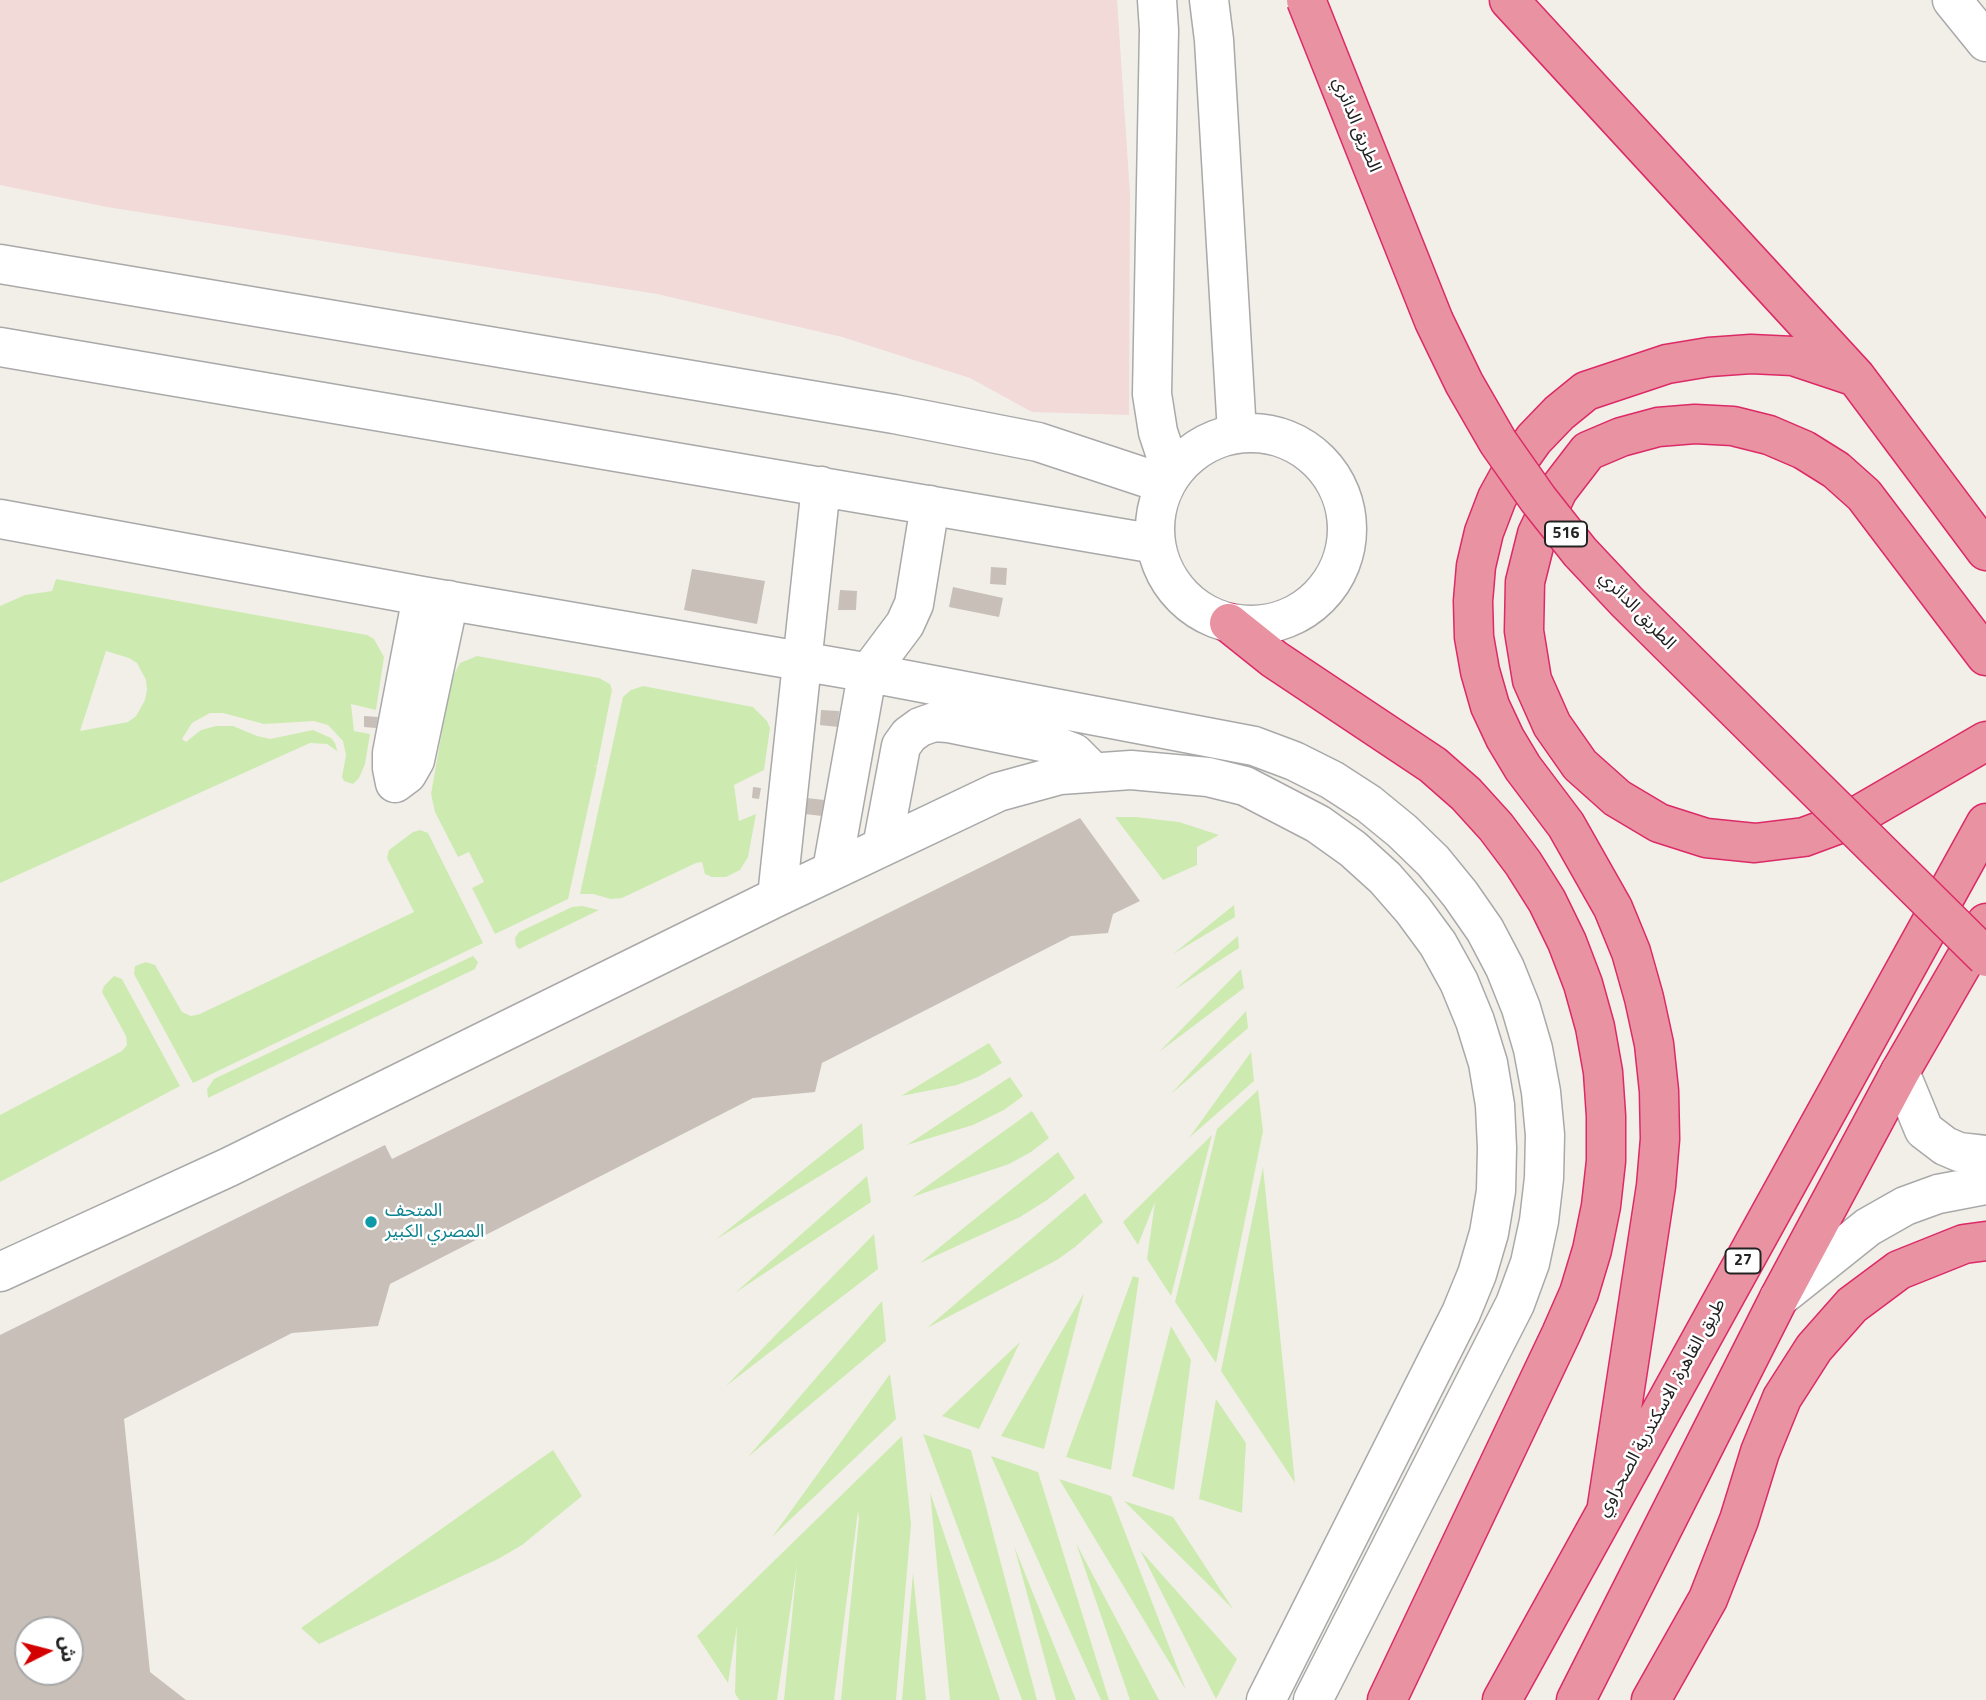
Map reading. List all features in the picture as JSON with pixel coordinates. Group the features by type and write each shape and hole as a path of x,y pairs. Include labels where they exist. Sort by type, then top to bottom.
{"highway":[{"name":"الطريق الدائري","path":"1306,0 1434,321 1464,383 1499,442 1538,499 1580,552 1627,602 1986,957"},
{"path":"1509,0 1856,377 1986,551"},
{"path":"1607,1506 1656,1186 1660,1139 1654,1044 1644,998 1613,908 1566,825 1517,758 1490,706 1480,671 1473,625 1476,566 1484,532 1497,498 1514,467 1534,439 1559,413 1586,391 1667,364 1751,354 1793,356 1856,377"},
{"path":"1986,656 1864,495 1836,470 1804,450 1769,435 1733,426 1695,424 1658,427 1621,437 1588,451 1558,490 1536,534 1525,582 1524,631 1532,680 1552,725 1580,765 1617,798 1659,823 1706,838 1755,843 1804,836 1850,820 1986,741"},
{"path":"1229,622 1274,659 1433,765 1466,794 1496,827 1547,901 1567,942 1595,1027 1603,1072 1606,1161 1601,1206 1579,1293 1387,1700"},
{"name":"طريق القاهرة, الاسكندرية الصحراوي","path":"1502,1700 1986,823"},
{"path":"1576,1700 1779,1298 1900,1072 1986,923"},
{"path":"1651,1700 1708,1599 1782,1398 1814,1348 1852,1305 1899,1270 1964,1244 1986,1241"}],"street":[{"path":"1157,0 1159,30 1152,394 1169,479"},
{"path":"1209,0 1214,40 1237,433"},
{"path":"1952,0 1986,42"},
{"path":"0,264 894,414 1038,442 1169,479"},
{"path":"0,347 1156,544"},
{"path":"1237,433 1275,435 1292,441 1316,457 1334,479 1347,514 1345,552 1339,570 1329,585 1309,605 1285,619 1266,624 1248,625 1211,617 1181,594 1161,562 1156,544 1156,513 1169,479 1190,454 1212,440 1237,433"},
{"path":"777,897 821,486"},
{"path":"832,870 861,700 870,673 905,624 914,604 930,505"},
{"path":"0,519 870,673 1254,746 1294,761 1332,780 1369,804 1402,831 1460,894 1485,930 1505,968 1533,1049 1545,1135 1544,1178 1530,1263 1515,1304 1313,1700"},
{"path":"882,847 901,746 909,735 920,727 934,722 948,723 1051,744 1074,753 1092,771"},
{"path":"0,1272 229,1167 832,870 998,792 1039,779 1092,771 1131,770 1208,777 1245,786 1318,824 1353,849 1385,878 1438,944 1459,982 1488,1063 1495,1105 1497,1148 1496,1191 1489,1233 1477,1274 1461,1313 1266,1700"},
{"path":"1900,1072 1924,1130 1945,1146 1959,1152 1986,1155"},
{"path":"1779,1298 1868,1227 1938,1194 1986,1185"}],"shaded area":[{"path":"0,0 1117,0 1130,194 1129,415 1032,412 970,378 842,337 657,294 107,207 0,185"}],"green space":[{"path":"56,579 367,635 374,639 384,657 376,710 351,704 354,731 370,734 365,764 359,778 353,784 344,781 342,777 346,755 343,741 328,725 314,721 264,724 223,713 210,713 192,723 182,739 186,742 201,730 216,726 233,726 270,739 313,730 331,738 335,743 339,757 337,751 327,744 310,743 0,883 0,606 25,595 52,591","holes":["106,651 137,663 146,680 145,700 136,716 128,722 80,731"]},
{"path":"477,656 599,678 610,684 612,690 597,766 593,765 597,767 568,899 495,934 472,888 484,882 469,852 458,857 435,812 431,794 451,680 460,663"},
{"path":"643,686 753,707 767,721 770,728 764,770 734,785 739,821 756,814 748,857 740,870 726,877 705,874 702,862 622,898 580,894 623,697 631,690"},
{"path":"1115,817 1179,822 1219,835 1197,847 1197,865 1163,880"},
{"path":"420,830 428,833 483,943 193,1083 134,974 135,966 146,962 155,965 182,1012 191,1016 414,912 387,858 389,850 413,832"},
{"path":"1234,905 1235,917 1173,954"},
{"path":"572,907 599,910 519,949 516,946 515,938 519,932"},
{"path":"1238,936 1239,948 1174,990"},
{"path":"473,956 478,962 475,969 208,1098 207,1089 214,1079"},
{"path":"1241,969 1244,988 1159,1052"},
{"path":"114,976 122,979 180,1086 0,1182 0,1115 122,1051 127,1045 126,1036 102,992"},
{"path":"1246,1011 1248,1028 1171,1094"},
{"path":"989,1043 1002,1063 957,1085 901,1096"},
{"path":"1251,1052 1254,1081 1189,1138"},
{"path":"1010,1077 1023,1096 1004,1110 973,1125 907,1145"},
{"path":"1258,1090 1263,1131 1216,1363 1175,1302 1217,1129"},
{"path":"1032,1111 1049,1138 1031,1152 1009,1164 912,1197"},
{"path":"862,1123 864,1149 715,1240"},
{"path":"1212,1135 1171,1296 1147,1259 1155,1202 1138,1245 1123,1222"},
{"path":"1058,1152 1075,1178 1020,1217 920,1263"},
{"path":"1263,1167 1295,1483 1221,1371"},
{"path":"867,1176 871,1202 735,1293"},
{"path":"1085,1193 1103,1222 1075,1247 1057,1260 927,1328"},
{"path":"874,1234 878,1269 726,1386"},
{"path":"1133,1276 1139,1278 1111,1470 1066,1457"},
{"path":"1084,1293 1044,1449 1001,1436"},
{"path":"882,1301 886,1341 748,1457"},
{"path":"1171,1326 1191,1360 1174,1490 1132,1476"},
{"path":"1020,1342 979,1429 942,1416"},
{"path":"890,1374 896,1419 772,1537"},
{"path":"1216,1399 1246,1443 1242,1513 1199,1499"},
{"path":"923,1434 971,1450 1037,1700 1022,1700"},
{"path":"902,1436 911,1524 896,1700 841,1700 858,1511 834,1700 784,1700 797,1564 777,1700 739,1700 735,1693 737,1626 728,1683 697,1636"},
{"path":"553,1450 582,1496 522,1545 319,1644 301,1628"},
{"path":"991,1456 1038,1472 1109,1700 1101,1700"},
{"path":"1059,1479 1111,1496 1186,1690"},
{"path":"930,1492 1000,1700 950,1700"},
{"path":"1124,1501 1173,1517 1233,1609"},
{"path":"1076,1543 1159,1700 1130,1700"},
{"path":"1014,1546 1076,1700 1056,1700"},
{"path":"1140,1550 1237,1659 1216,1699"},
{"path":"913,1573 926,1700 902,1700"}],"building":[{"path":"991,567 1007,568 1006,585 990,584"},
{"path":"692,569 765,581 757,624 684,610"},
{"path":"953,587 1003,598 999,617 949,607"},
{"path":"840,590 857,591 856,610 838,610"},
{"path":"821,710 839,711 838,727 820,725"},
{"path":"364,716 378,717 376,728 364,727"},
{"path":"753,787 761,788 759,799 752,798"},
{"path":"807,798 824,800 822,816 805,814"},
{"name":"المتحف المصري الكبير","path":"1080,818 1140,901 1113,914 1108,933 1071,936 822,1063 815,1092 753,1098 390,1284 378,1326 292,1333 124,1419 150,1672 186,1700 0,1700 0,1335 385,1145 392,1159"}],"place":[{"name":"المتحف المصري الكبير","path":"371,1222"}]}
